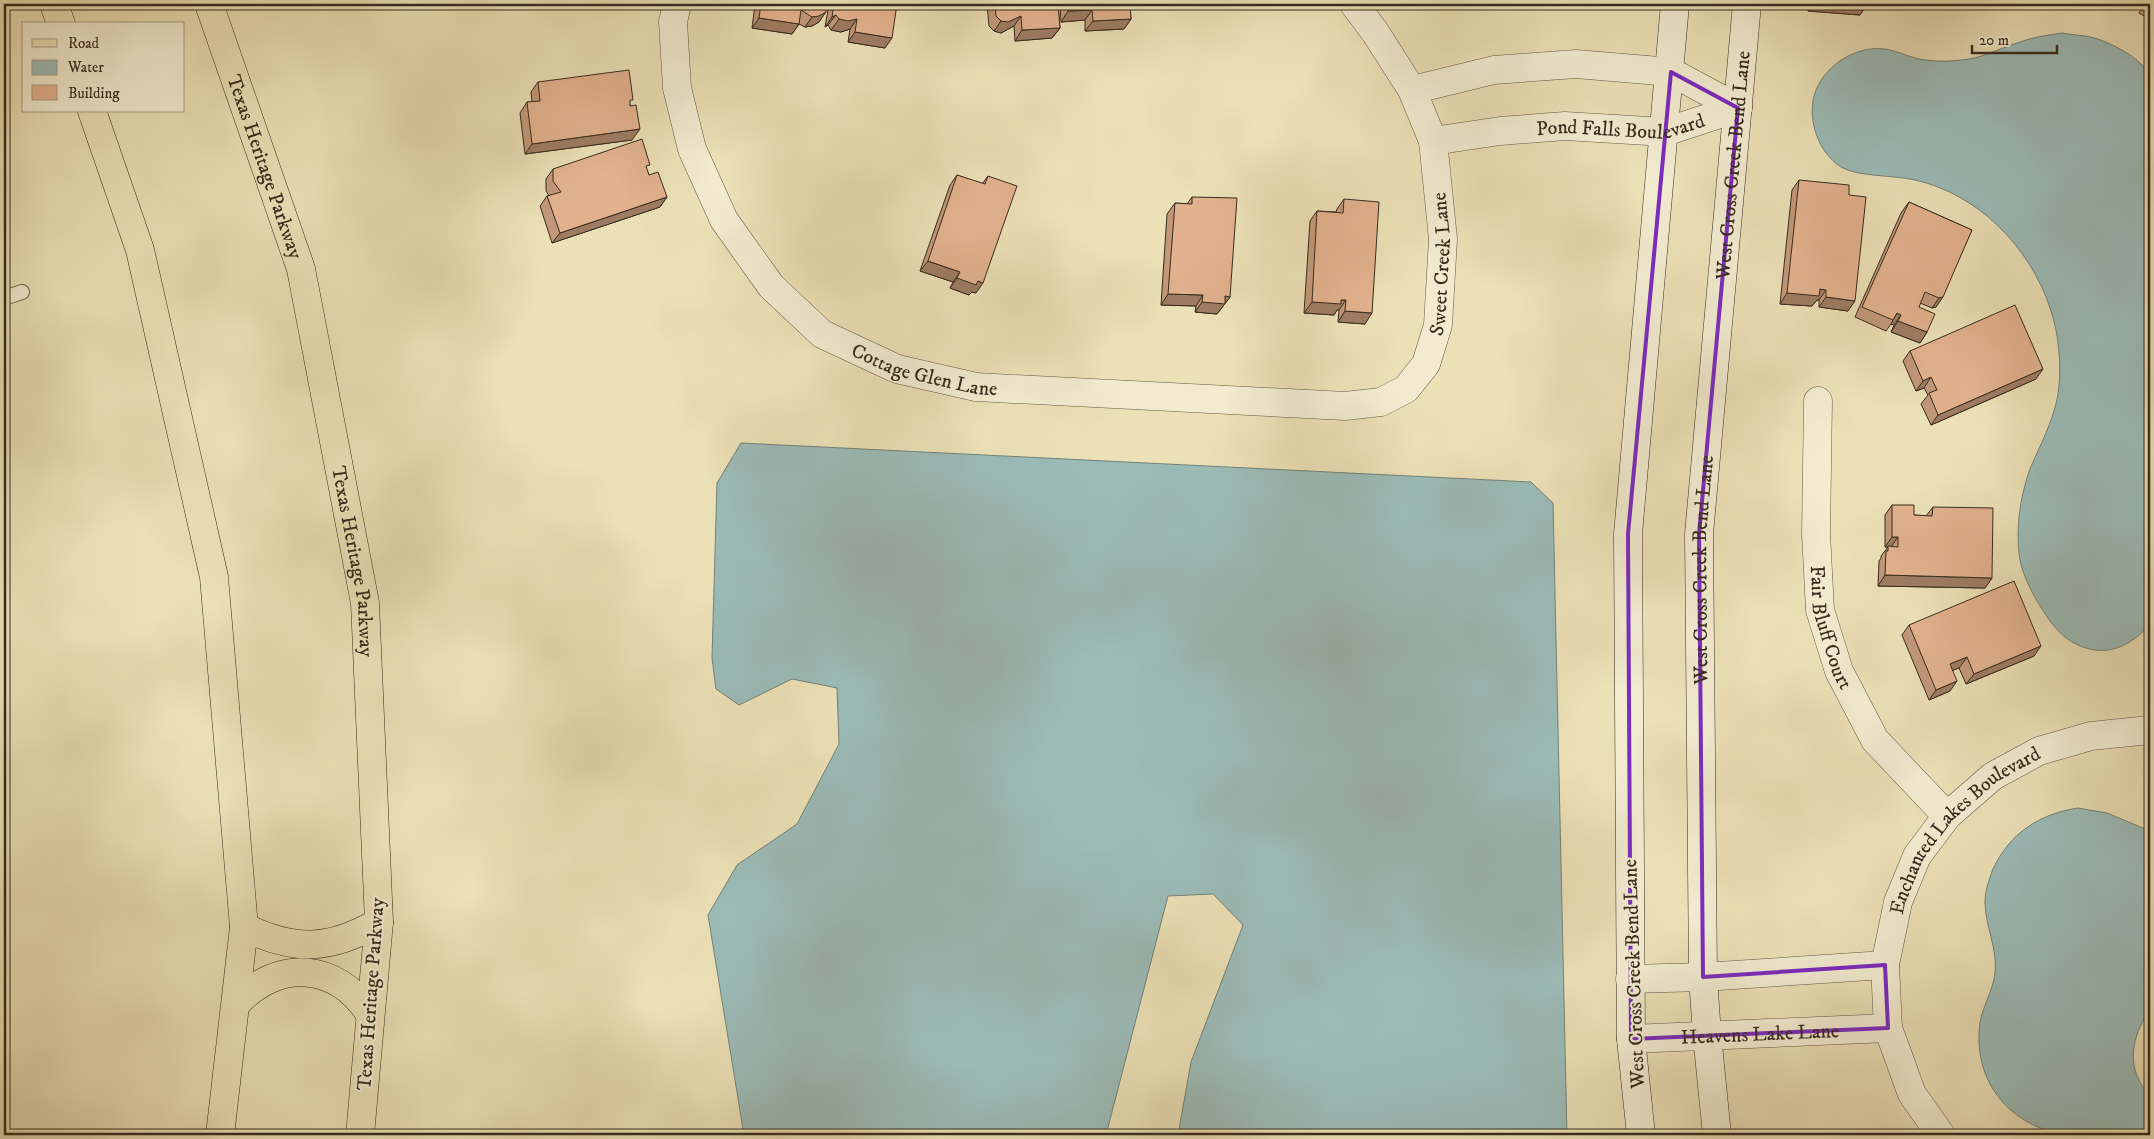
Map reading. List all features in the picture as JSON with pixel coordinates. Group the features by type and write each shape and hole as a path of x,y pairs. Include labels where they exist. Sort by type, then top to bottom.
{"main road":[{"path":"54,4 60,22"},
{"name":"Texas Heritage Parkway","path":"209,4 301,269 363,594 379,922 360,1135"},
{"path":"92,112 140,250 214,577 244,927 237,1003 220,1135"},
{"path":"244,927 264,937 285,943 307,944 329,943 344,939 379,922"},
{"path":"237,1003 248,991 276,975 310,972 325,976 345,987 362,1001 370,1014"}],"street":[{"name":"Cottage Glen Lane","path":"677,4 673,22 677,88 692,149 724,220 734,235 771,286 822,334 897,369 976,387 1344,406 1380,402 1406,389"},
{"name":"Sweet Creek Lane","path":"1354,4 1375,32 1412,90 1433,141 1443,239 1438,325 1426,364 1406,389"},
{"name":"West Cross Creek Bend Lane","path":"1641,1135 1631,1039 1628,534 1671,72 1675,4"},
{"name":"West Cross Creek Bend Lane","path":"1717,1135 1703,977 1699,534 1746,4"},
{"name":"Pond Falls Boulevard","path":"1412,90 1494,70 1576,64 1671,72 1738,108"},
{"name":"Pond Falls Boulevard","path":"1433,141 1500,131 1566,126 1665,132 1738,108"},
{"name":"Fair Bluff Court","path":"1818,401 1816,534 1820,610 1839,670 1875,740 1947,816"},
{"name":"Enchanted Lakes Boulevard","path":"1941,1135 1912,1094 1888,1028 1885,965 1898,902 1917,856 1947,816 1993,776 2039,751 2091,736 2150,730"},
{"path":"1630,979 1703,977 1885,965"},
{"name":"Heavens Lake Lane","path":"1631,1039 1888,1028"}],"lane":[{"path":"4,298 22,292"}],"highlighted area":[{"path":"1671,72 1738,108 1699,534 1703,977 1885,965 1888,1028 1631,1039 1628,534"}],"water":[{"path":"2062,33 2090,37 2115,46 2140,62 2150,75 2150,457 2145,502 2150,538 2150,624 2126,644 2103,650 2095,650 2078,645 2070,641 2058,630 2047,617 2032,592 2020,560 2019,514 2030,469 2056,404 2060,373 2056,328 2041,286 2015,244 1999,226 1980,211 1960,197 1938,187 1906,178 1857,173 1841,167 1833,161 1821,145 1812,116 1812,106 1818,85 1832,67 1851,54 1874,49 1885,49 1911,57 1937,61 1969,59 2030,39"},
{"path":"741,443 1531,482 1553,503 1567,1135 1178,1135 1191,1062 1243,925 1213,894 1168,896 1106,1135 744,1135 708,915 737,865 797,824 839,744 837,688 792,679 739,705 716,689 712,658 717,483"},
{"path":"2078,808 2107,813 2150,831 2150,1009 2140,1027 2133,1055 2136,1074 2151,1100 2150,1135 2087,1137 2067,1135 2047,1130 2028,1122 2012,1111 1999,1098 1989,1082 1982,1064 1979,1044 1980,1023 1995,973 1995,955 1985,902 1986,890 1993,869 2008,845 2027,827 2051,815"}],"building":[{"path":"761,4 827,4 826,12 819,16 812,17 801,10 799,24 759,18"},
{"path":"834,4 897,4 892,38 855,32 857,19 848,21 839,19 836,15 832,17"},
{"path":"995,4 1058,4 1060,28 1022,30 1021,16 1008,22 1001,21 996,16"},
{"path":"1068,4 1130,4 1131,19 1093,21 1092,10 1068,11"},
{"path":"629,70 633,100 630,100 630,106 636,105 640,129 532,144 527,102 540,101 538,82"},
{"path":"642,139 650,165 646,166 649,175 658,172 667,197 560,233 547,196 561,192 553,181 553,169"},
{"path":"957,175 985,184 988,176 1017,186 983,283 978,281 976,285 957,278 960,272 928,261"},
{"path":"1799,180 1849,185 1849,195 1866,197 1855,301 1826,297 1826,290 1820,289 1819,296 1787,293"},
{"path":"1192,197 1237,198 1230,297 1225,296 1225,304 1202,302 1203,295 1168,294 1175,203 1192,204"},
{"path":"1344,199 1379,202 1372,313 1345,311 1346,300 1341,300 1341,304 1312,302 1317,211 1343,213"},
{"path":"1909,202 1972,230 1943,297 1939,298 1925,292 1919,307 1935,314 1927,332 1898,321 1901,315 1897,313 1893,320 1862,307"},
{"path":"2015,305 2043,369 1938,415 1929,393 1937,390 1931,377 1923,381 1910,351"},
{"path":"1892,505 1914,505 1914,515 1932,516 1933,507 1993,508 1992,578 1885,575 1888,546 1898,547 1898,537 1892,537"},
{"path":"2014,581 2041,646 1974,674 1967,657 1950,664 1957,681 1936,690 1909,625"}]}
